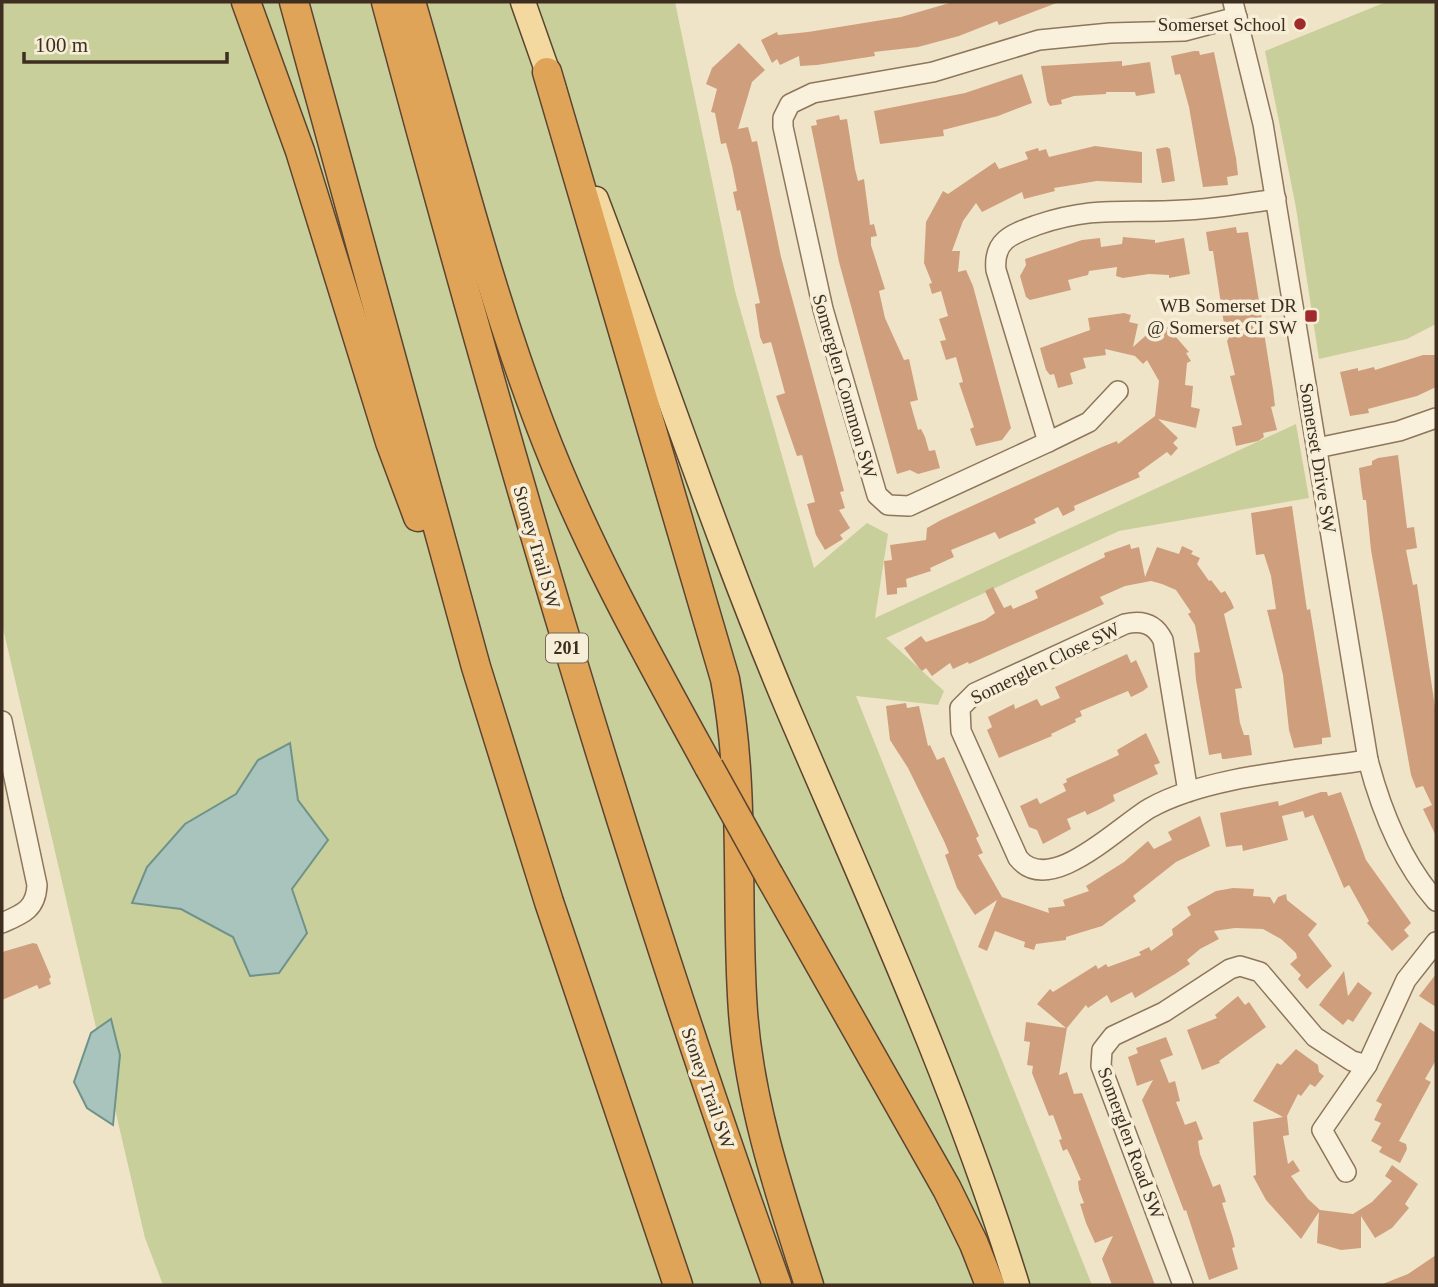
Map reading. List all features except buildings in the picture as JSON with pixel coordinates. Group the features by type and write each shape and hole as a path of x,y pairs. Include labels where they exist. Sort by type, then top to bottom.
{"highway":[{"path":"246,2 300,151 390,442 476,667"},
{"path":"295,2 476,667 549,902 678,1285"},
{"name":"Stoney Trail SW","path":"386,2 483,363 603,765 717,1116 777,1285"},
{"path":"411,2 507,328 538,420 592,547 709,768 947,1189 974,1244 990,1285"},
{"path":"547,72 725,679 736,746 738,912 747,1055 767,1144 809,1285"}],"main road":[{"path":"523,2 722,540 934,1059 1017,1285"}],"street":[{"name":"Somerset Drive SW","path":"1235,9 1263,124 1368,760 1383,810 1402,850 1436,901"},
{"name":"Somerglen Common SW","path":"1118,391 1089,422 909,506 888,505 877,495 823,309 783,127 786,110 794,100 813,93 933,72 1039,40 1110,33 1184,31 1235,9"},
{"path":"1048,442 996,270 995,253 999,244 1015,233 1074,214 1118,209 1186,210 1276,198"},
{"path":"1317,448 1399,431 1436,418"},
{"name":"Somerglen Close SW","path":"1188,792 1163,640 1154,628 1144,622 1125,624 987,687 968,696 960,708 961,731 1018,858 1029,868 1051,870 1087,853 1150,808 1188,792 1368,760"},
{"path":"2,721 37,885 37,897 27,912 2,923"},
{"path":"1346,1171 1322,1130 1367,1065 1406,980 1436,942"},
{"name":"Somerglen Road SW","path":"1183,1285 1101,1066 1102,1050 1108,1040 1164,1012 1230,968 1247,966 1266,978 1315,1037 1352,1061 1367,1065"}],"green space":[{"path":"2,2 675,2 735,291 814,568 867,523 888,534 875,618 1296,424 1309,498 1119,531 886,638 944,691 938,705 856,696 1092,1285 163,1285 145,1238 2,624"},
{"path":"1386,2 1436,2 1436,324 1407,339 1319,359 1296,208 1265,51"}],"water":[{"path":"290,743 298,800 328,840 292,889 307,933 279,973 250,976 233,937 181,909 132,903 147,867 185,824 236,794 258,760"},
{"path":"111,1019 120,1055 113,1125 87,1108 74,1082 91,1033"}],"place":[{"name":"Somerset School","path":"1300,24"},
{"name":"WB Somerset DR @ Somerset CI SW","path":"1311,316"}]}
